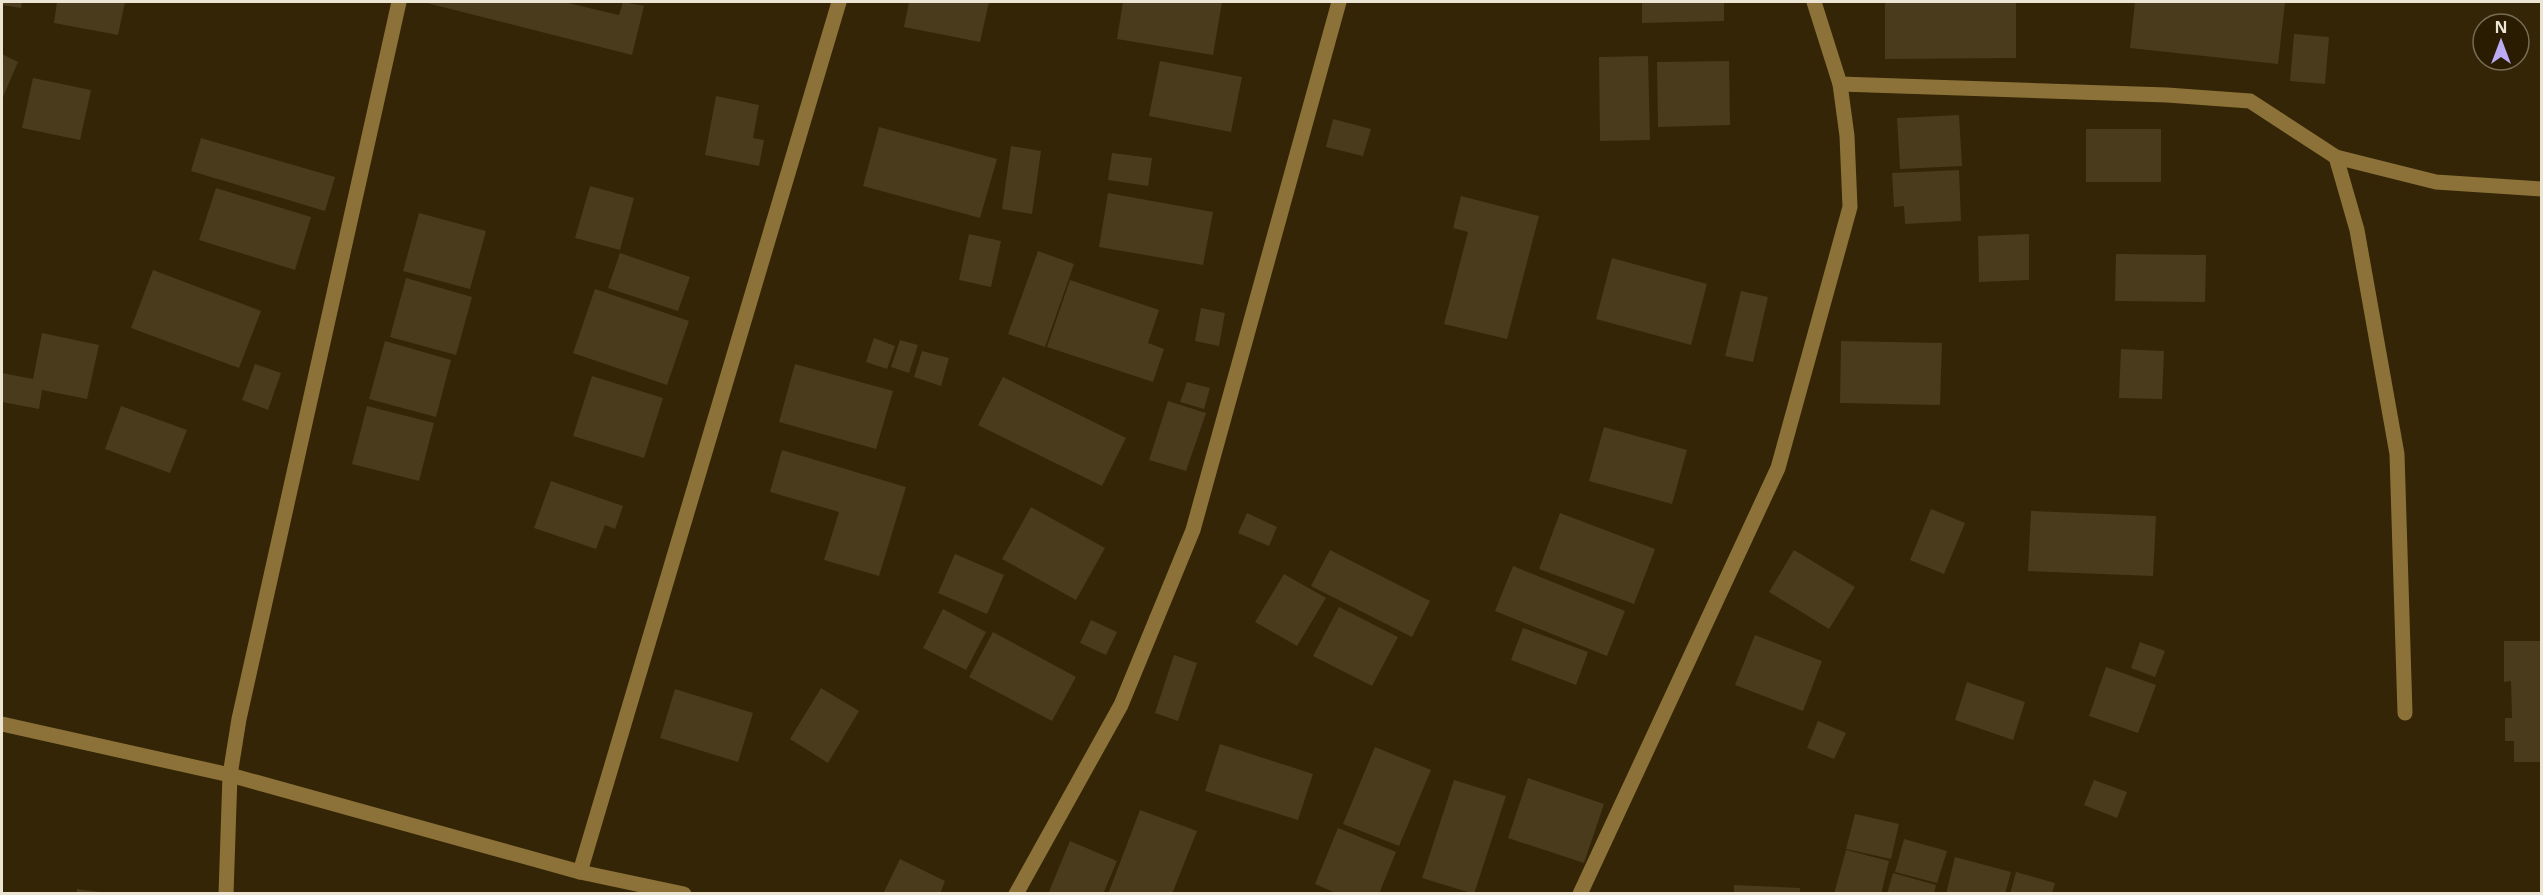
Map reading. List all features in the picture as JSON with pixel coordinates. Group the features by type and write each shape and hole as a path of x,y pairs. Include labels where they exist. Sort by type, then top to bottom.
{"street":[{"path":"226,894 230,775 239,719 399,2"},
{"path":"580,872 839,2"},
{"path":"1016,894 1121,705 1193,530 1339,2"},
{"path":"1580,894 1778,468 1850,207 1847,136 1840,84 1815,2"},
{"path":"1840,84 2167,95 2250,101 2336,157 2436,182 2541,189"},
{"path":"2336,157 2356,230 2397,454 2405,713"},
{"path":"2,724 230,775 580,872 684,894"}],"building":[{"path":"2,2 22,2 21,8 2,5"},
{"path":"57,2 125,2 118,35 54,23"},
{"path":"423,2 564,2 619,15 623,2 644,6 632,55"},
{"path":"909,2 989,2 980,42 904,27"},
{"path":"1123,2 1222,2 1213,55 1117,39"},
{"path":"1642,2 1724,2 1724,21 1642,23"},
{"path":"1885,2 2016,2 2016,58 1885,59"},
{"path":"2135,2 2285,2 2278,64 2130,48"},
{"path":"2294,34 2329,37 2325,84 2290,81"},
{"path":"2,54 18,62 2,99"},
{"path":"1648,56 1650,140 1600,141 1599,57"},
{"path":"1160,61 1242,77 1231,132 1149,116"},
{"path":"1729,61 1730,125 1658,127 1657,62"},
{"path":"33,78 91,90 80,140 22,128"},
{"path":"716,96 759,105 753,138 764,140 759,166 705,155"},
{"path":"1959,115 1962,166 1900,169 1897,118"},
{"path":"1333,119 1371,129 1363,156 1326,147"},
{"path":"879,127 997,159 980,218 863,186"},
{"path":"2086,129 2161,129 2161,182 2086,182"},
{"path":"201,138 335,177 325,211 191,171"},
{"path":"1011,146 1041,151 1032,214 1002,209"},
{"path":"1112,153 1152,158 1148,186 1108,180"},
{"path":"1959,170 1961,221 1905,224 1904,206 1894,207 1892,173"},
{"path":"590,186 634,198 620,250 575,238"},
{"path":"216,188 311,217 295,270 199,240"},
{"path":"1108,193 1213,212 1203,265 1099,247"},
{"path":"1461,196 1539,216 1507,339 1444,324 1468,232 1453,228"},
{"path":"419,213 486,231 470,289 403,271"},
{"path":"969,234 1001,241 991,287 959,280"},
{"path":"2029,234 2029,280 1979,282 1978,236"},
{"path":"1038,251 1074,264 1045,347 1008,334"},
{"path":"620,253 690,277 678,311 608,288"},
{"path":"2116,254 2206,255 2205,302 2115,301"},
{"path":"1612,258 1707,284 1691,345 1596,319"},
{"path":"153,270 261,311 239,368 131,328"},
{"path":"406,278 472,297 456,355 390,337"},
{"path":"1070,280 1159,310 1148,343 1164,349 1153,382 1047,347"},
{"path":"595,289 689,321 667,385 573,353"},
{"path":"1741,291 1768,297 1753,362 1725,356"},
{"path":"1201,308 1225,313 1219,346 1195,341"},
{"path":"42,333 99,345 87,399 42,390 39,409 2,402 2,373 33,379"},
{"path":"874,338 895,346 887,369 866,362"},
{"path":"900,340 918,345 909,373 891,367"},
{"path":"385,341 451,360 436,417 369,399"},
{"path":"1841,341 1942,343 1940,405 1840,403"},
{"path":"2121,349 2164,351 2162,399 2119,398"},
{"path":"922,351 949,358 941,386 914,377"},
{"path":"255,364 281,373 268,410 242,400"},
{"path":"795,364 893,391 876,449 779,422"},
{"path":"592,376 663,398 644,458 573,436"},
{"path":"1003,377 1126,438 1102,486 978,425"},
{"path":"1187,382 1210,388 1204,409 1180,402"},
{"path":"1168,401 1206,413 1186,471 1149,460"},
{"path":"121,406 187,430 170,473 105,449"},
{"path":"367,406 434,423 419,481 352,464"},
{"path":"1604,427 1687,450 1672,504 1589,481"},
{"path":"782,450 906,487 879,576 824,560 839,512 770,492"},
{"path":"551,481 623,506 615,529 605,525 596,549 534,528"},
{"path":"1031,507 1105,548 1076,600 1002,559"},
{"path":"1931,509 1965,523 1944,574 1910,560"},
{"path":"2031,511 2156,516 2153,576 2028,571"},
{"path":"1247,513 1277,527 1269,546 1238,533"},
{"path":"1560,513 1655,549 1634,604 1539,569"},
{"path":"1330,550 1430,601 1412,637 1311,586"},
{"path":"1794,550 1855,587 1829,629 1769,592"},
{"path":"955,554 1004,575 987,614 938,593"},
{"path":"1513,566 1625,611 1607,656 1495,611"},
{"path":"1284,574 1326,598 1297,646 1255,622"},
{"path":"1339,607 1398,637 1372,686 1313,656"},
{"path":"943,609 986,632 966,670 923,648"},
{"path":"1091,620 1117,632 1106,655 1080,643"},
{"path":"1523,628 1588,652 1576,685 1511,660"},
{"path":"993,632 1076,677 1052,721 969,677"},
{"path":"1755,635 1822,661 1803,711 1735,685"},
{"path":"2504,641 2542,641 2542,762 2514,762 2514,741 2505,741 2505,718 2512,718 2511,681 2504,682"},
{"path":"2140,642 2165,651 2155,677 2131,668"},
{"path":"1174,655 1197,663 1178,721 1155,713"},
{"path":"2106,667 2156,685 2138,733 2089,716"},
{"path":"1967,682 2025,702 2013,740 1955,720"},
{"path":"821,688 859,711 828,763 790,739"},
{"path":"675,689 753,713 738,762 660,738"},
{"path":"1818,721 1846,733 1834,759 1807,748"},
{"path":"1220,744 1313,774 1298,820 1205,791"},
{"path":"1375,747 1431,770 1399,846 1343,824"},
{"path":"1528,778 1604,804 1584,863 1508,838"},
{"path":"1454,780 1506,796 1474,894 1422,878"},
{"path":"2094,780 2127,792 2117,818 2084,805"},
{"path":"1140,810 1197,831 1172,894 1108,894"},
{"path":"1855,814 1899,824 1891,859 1846,849"},
{"path":"1338,828 1396,852 1379,894 1338,894 1315,884"},
{"path":"1904,839 1947,851 1937,883 1895,872"},
{"path":"1070,841 1117,861 1103,894 1048,894"},
{"path":"1846,850 1889,861 1881,894 1834,894"},
{"path":"1955,857 2011,872 2005,894 1946,894"},
{"path":"900,859 945,881 940,894 883,894"},
{"path":"2016,872 2055,883 2052,894 2010,894"},
{"path":"1893,873 1936,885 1934,894 1887,894"},
{"path":"1734,885 1800,888 1800,894 1734,894"},
{"path":"77,889 100,892 100,894 76,894"}]}
